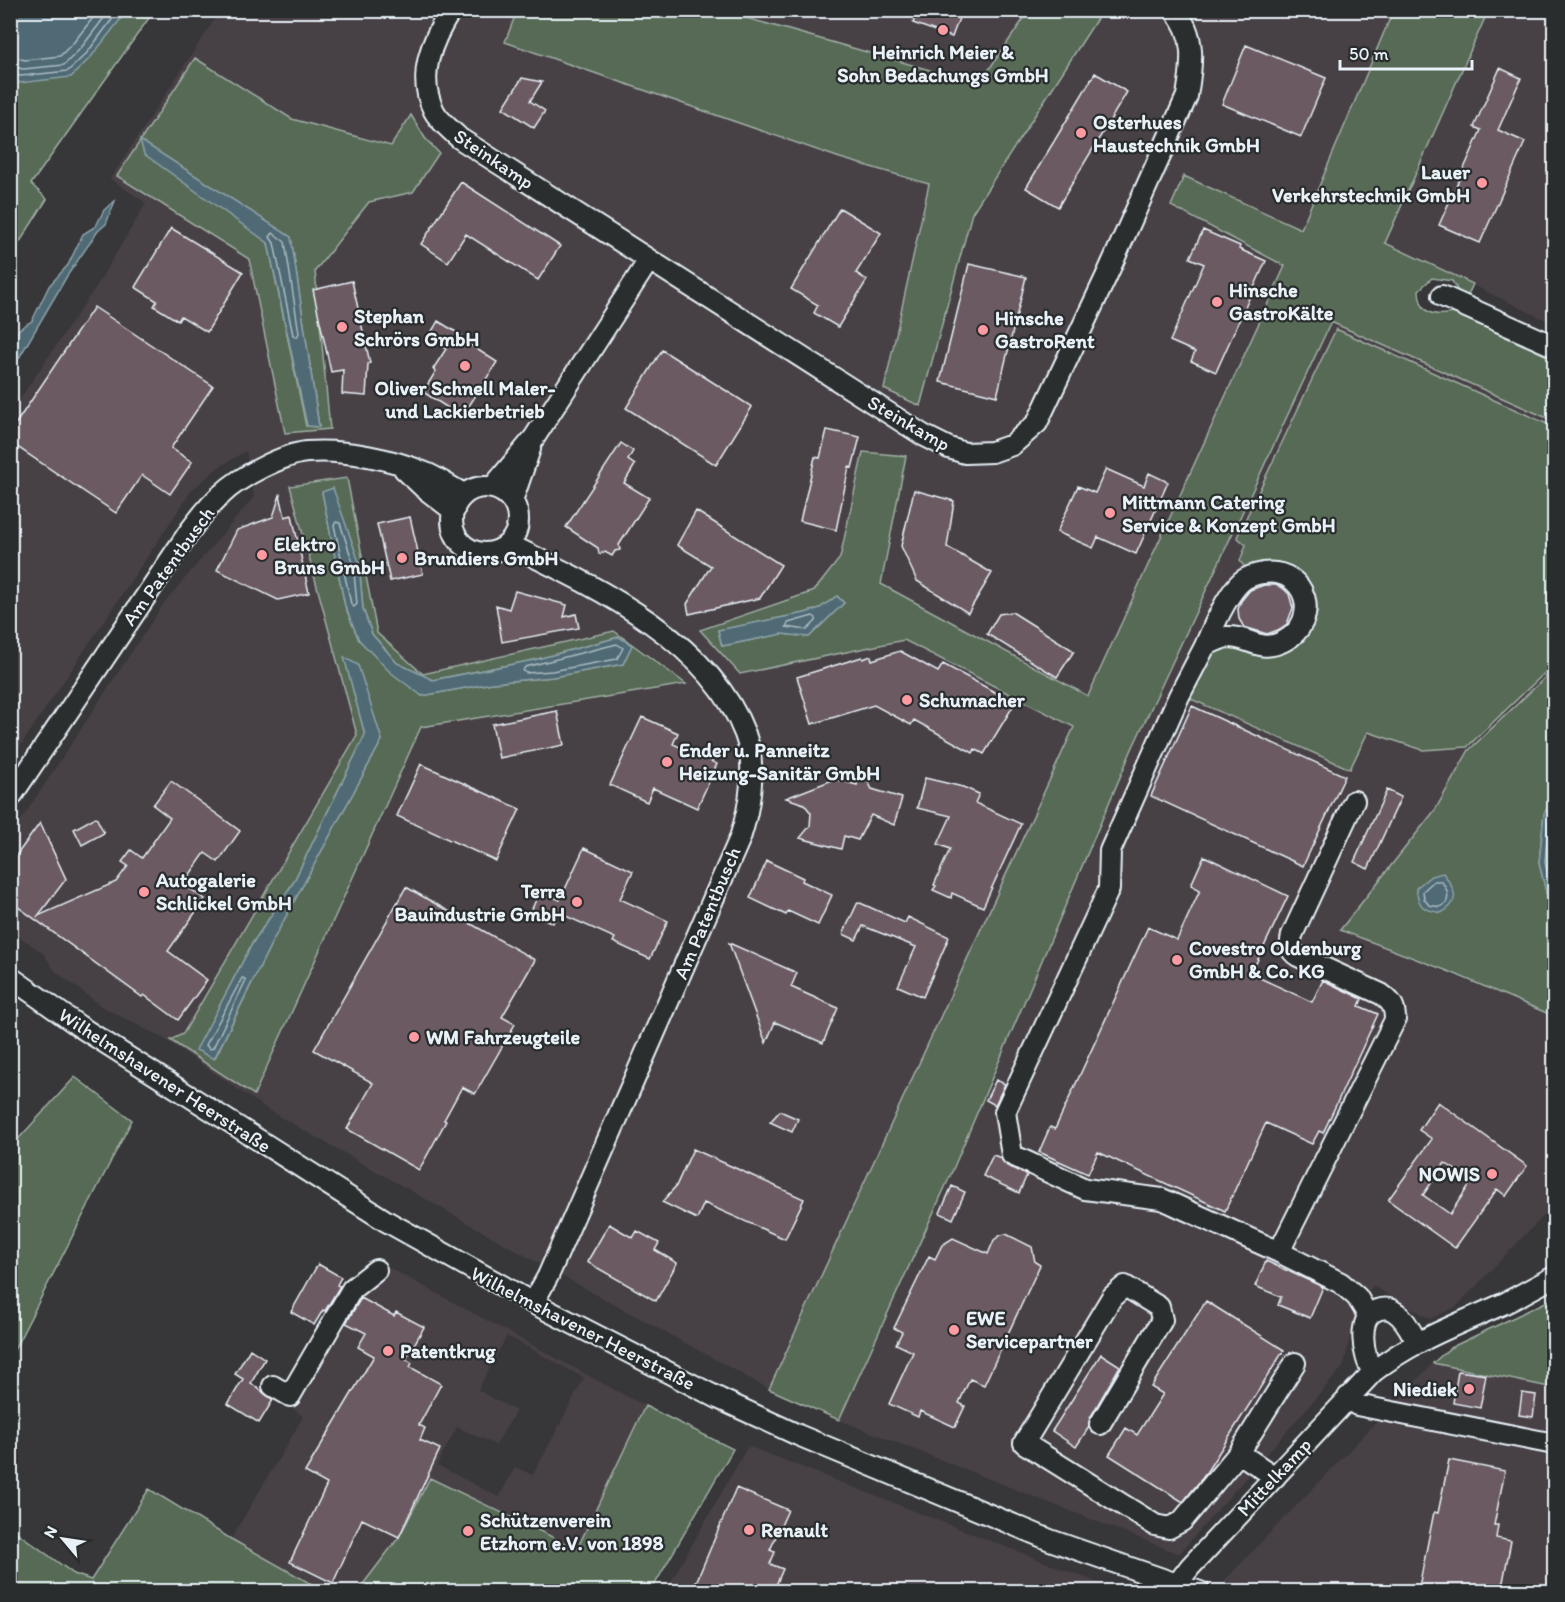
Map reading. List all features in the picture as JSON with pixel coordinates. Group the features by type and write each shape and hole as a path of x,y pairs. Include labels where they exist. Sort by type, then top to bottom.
{"street":[{"name":"Steinkamp","path":"451,10 438,30 428,56 426,84 434,112 459,138 923,435 965,453 992,452 1012,445 1037,423 1111,267 1187,96 1192,65 1191,49 1187,31 1174,10"},
{"path":"493,487 534,438 649,260"},
{"path":"1442,296 1554,346"},
{"path":"512,501 534,438"},
{"name":"Am Patentbusch","path":"10,798 189,532 223,492 243,478 266,466 306,452 346,453 428,474 459,503"},
{"path":"493,487 503,492 512,501 518,519 512,536 499,550 489,553 478,552 468,548 460,541 453,522 459,503 478,488 493,487"},
{"name":"Am Patentbusch","path":"512,536 632,612 680,645 697,660 724,691 746,736 752,788 748,814 736,846 548,1276 533,1304"},
{"path":"1205,646 1226,637 1270,648 1286,640 1299,631 1307,611 1303,589 1288,576 1274,572 1257,574 1242,582 1213,625 1110,851 1109,889 1005,1112 1012,1155 1085,1189 1162,1199 1341,1283 1357,1297 1368,1315"},
{"path":"1279,1252 1395,1020 1395,1009 1391,1001 1381,994 1298,956 1293,953 1290,944 1292,935 1354,801"},
{"name":"Wilhelmshavener Heerstraße","path":"10,977 79,1026 386,1221 533,1304 798,1436 1050,1540 1174,1587 1200,1592"},
{"path":"273,1386 290,1396 352,1289 376,1270"},
{"name":"Mittelkamp","path":"1174,1587 1190,1567 1373,1372 1418,1342 1507,1302 1554,1277"},
{"path":"1100,1424 1162,1320 1159,1306 1125,1286 1112,1297 1024,1443 1155,1525 1169,1528 1182,1521 1239,1453 1295,1363"},
{"path":"1373,1372 1368,1365 1363,1328 1368,1315 1380,1309 1392,1310 1402,1318 1418,1342"},
{"path":"1348,1397 1357,1405 1554,1443"},
{"path":"1239,1453 1275,1477"}],"shaded area":[{"path":"220,11 517,11 505,42 840,158 929,184 885,388 920,406 972,213 1102,11 1393,11 1301,229 1184,177 1172,206 1285,265 1088,696 880,584 906,457 863,452 840,558 814,591 700,630 740,674 903,640 1074,727 769,1389 533,1260 268,1110 166,1040 101,1006 55,971 43,953 11,931 11,835 164,603 254,497 246,451 219,467 192,490 11,760 11,412 97,285 146,203 110,179","holes":["195,58 292,119 392,146 411,116 425,138 439,152 413,192 369,202 315,271 330,429 285,433 249,259 117,176","348,478 377,633 423,674 614,631 685,685 421,727 254,1095 171,1040 183,1034 357,735 291,486"]},
{"path":"722,11 1029,11 980,84"},
{"path":"1488,11 1554,11 1554,324 1385,243"},
{"path":"1331,322 1554,421 1554,669 1469,750 1435,810 1341,930 1554,1016 1554,1205 1456,1307 1430,1319 1373,1286 1363,1298 1349,1340 1344,1366 1179,1554 839,1420 951,1174 1132,749"},
{"path":"375,1260 645,1406 577,1550 430,1478 399,1537 357,1591 324,1591 231,1539 303,1417 292,1408","holes":["507,1336 584,1378 533,1475 515,1467 499,1497 437,1465 457,1427 496,1445 516,1411 478,1390"]},
{"path":"1433,1363 1554,1388 1554,1591 1248,1592 1223,1582"},
{"path":"748,1446 1119,1591 665,1592"}],"green space":[{"path":"11,11 154,11 31,184 47,199 11,256"},
{"path":"517,11 722,11 979,84 1029,11 1102,11 972,213 920,406 884,389 929,184 840,158 505,42"},
{"path":"1393,11 1488,11 1385,243 1473,284 1467,297 1459,293 1452,281 1432,278 1419,290 1422,304 1429,312 1454,313 1554,359 1554,421 1331,322 1132,749 951,1174 839,1420 769,1389 1074,727 904,640 740,674 700,630 814,591 840,558 863,452 906,456 881,584 1088,696 1285,266 1171,206 1184,176 1301,229","holes":["837,596 844,603 809,637 782,634 722,646 718,630 805,613 820,608"]},
{"path":"195,58 292,119 391,146 411,115 425,138 439,153 413,192 369,202 315,271 330,429 285,433 249,259 117,176","holes":["291,237 319,427 306,426 268,243"]},
{"path":"1336,329 1554,427 1554,664 1467,747 1423,750 1368,732 1350,769 1184,696 1209,654 1224,644 1241,646 1265,655 1285,652 1300,643 1314,621 1315,598 1302,576 1289,566 1278,562 1246,569 1240,561 1246,545 1237,537"},
{"path":"347,478 377,633 423,674 614,631 686,684 421,727 254,1095 170,1040 183,1034 357,735 290,486","holes":["322,492 359,562 363,609 372,634 397,663 432,680 534,660 618,637 632,645 623,664 553,677 492,683 422,696 359,640 345,606","345,658 382,740 272,942 215,1058 197,1049 252,944 293,883 365,735"]},
{"path":"1554,669 1554,796 1544,814 1539,863 1550,908 1554,913 1554,1016 1450,972 1340,930 1435,810 1469,750"},
{"path":"75,1077 132,1120 11,1356 11,1147"},
{"path":"1554,1298 1554,1388 1433,1363 1450,1348"},
{"path":"645,1406 733,1449 651,1591 357,1592 399,1537 430,1478 577,1549"},
{"path":"149,1489 231,1539 324,1591 11,1591 11,1528 74,1574 91,1580"}],"water":[{"path":"12,10 127,11 91,57 71,77 19,83 11,78 10,14"},
{"path":"140,140 291,237 319,427 307,426 268,243 144,154"},
{"path":"115,201 106,224 98,231 67,276 19,358 11,364 11,351 19,329 32,321 49,286 68,265 83,234 96,226 104,210"},
{"path":"333,488 359,562 363,609 372,634 397,663 433,680 534,660 619,637 632,645 623,664 553,677 492,683 422,696 390,672 359,640 345,606 322,492"},
{"path":"837,596 844,603 809,637 782,634 722,646 718,630 805,613 820,608"},
{"path":"344,657 358,665 382,740 272,942 214,1059 196,1050 252,944 293,883 365,735"},
{"path":"1554,796 1554,913 1550,908 1539,863 1544,814"},
{"path":"1443,873 1451,884 1454,900 1448,909 1441,913 1420,904 1416,888 1431,876"}],"building":[{"name":"Heinrich Meier & Sohn Bedachungs GmbH","path":"917,10 962,10 952,37 913,23"},
{"path":"1246,45 1326,78 1301,137 1222,104"},
{"name":"Lauer Verkehrstechnik GmbH","path":"1500,68 1521,78 1498,130 1525,142 1480,243 1439,225 1481,130 1474,127"},
{"name":"Osterhues Haustechnik GmbH","path":"1095,73 1127,92 1058,207 1026,188"},
{"path":"522,78 542,82 530,101 545,111 534,128 503,108"},
{"path":"461,182 560,246 538,280 466,234 448,262 421,244"},
{"path":"840,208 881,233 856,273 867,280 838,327 814,313 818,305 791,289"},
{"path":"171,228 243,272 207,332 181,316 178,321 154,306 157,301 135,287"},
{"name":"Hinsche GastroKälte","path":"1203,230 1240,246 1239,249 1266,261 1216,372 1191,361 1195,352 1170,341 1204,264 1190,258"},
{"name":"Hinsche GastroRent","path":"969,264 1026,277 997,396 940,382"},
{"name":"Stephan Schrörs GmbH","path":"352,281 370,363 368,364 366,396 342,394 343,370 331,372 313,290"},
{"path":"94,307 213,386 171,448 192,462 170,494 142,475 116,513 10,442 10,432"},
{"name":"Oliver Schnell Maler- und Lackierbetrieb","path":"438,321 461,335 459,338 497,362 462,417 423,392 436,371 433,369 446,349 428,338"},
{"path":"662,350 752,407 716,465 626,408"},
{"path":"827,430 860,437 852,468 849,467 836,530 800,521 815,457 820,458"},
{"path":"621,443 633,451 628,460 635,465 624,483 649,498 619,545 620,550 615,551 612,556 605,552 599,554 598,548 566,527"},
{"name":"Mittmann Catering Service & Konzept GmbH","path":"1106,469 1144,486 1149,473 1168,482 1136,554 1098,537 1093,548 1057,532 1078,486 1095,493"},
{"path":"914,490 954,501 947,547 992,573 968,613 917,581 901,546"},
{"name":"Elektro Bruns GmbH","path":"280,495 285,517 292,515 309,593 278,600 217,570 237,530 273,517"},
{"path":"696,511 781,565 760,598 689,614 687,604 711,566 677,545"},
{"name":"Brundiers GmbH","path":"410,517 423,574 390,581 377,524"},
{"path":"1264,585 1276,585 1284,589 1289,594 1293,608 1287,624 1267,634 1244,627 1239,619 1238,609 1250,590"},
{"path":"515,591 567,605 564,617 576,614 579,628 502,642 496,605 509,609"},
{"path":"1012,612 1074,651 1057,677 987,634 999,614"},
{"name":"Schumacher","path":"900,651 938,672 943,664 1015,703 984,754 975,749 973,753 914,720 911,725 874,705 812,724 797,677 862,657 863,659 871,656 872,660"},
{"path":"1192,706 1345,776 1303,866 1151,796"},
{"path":"557,711 564,745 499,758 492,724"},
{"name":"Ender u. Panneitz Heizung-Sanitär GmbH","path":"642,717 678,733 673,744 717,764 697,808 653,788 647,802 610,785"},
{"path":"421,764 520,809 496,861 397,816"},
{"path":"861,769 872,789 902,798 894,825 871,815 858,840 844,836 841,849 800,838 810,826 811,813 804,804 786,798 835,779 857,785"},
{"path":"925,778 963,787 979,794 975,803 1021,824 983,907 952,893 951,898 933,890 950,849 938,844 951,816 917,808"},
{"name":"Autogalerie Schlickel GmbH","path":"171,781 240,831 218,862 205,853 183,884 205,899 168,951 207,980 178,1020 144,995 142,997 10,901 10,864 40,823 66,879 38,916 116,882 128,866 122,862 131,850 142,858 170,818 153,805"},
{"path":"1387,790 1401,797 1368,869 1354,862"},
{"path":"96,817 104,833 82,845 74,829"},
{"name":"Terra Bauindustrie GmbH","path":"584,848 633,871 620,899 668,921 650,959 613,942 615,938 557,912 553,923 530,913 540,891 560,900"},
{"name":"Covestro Oldenburg GmbH & Co. KG","path":"1204,856 1288,896 1251,974 1312,1002 1323,980 1362,999 1359,1006 1378,1014 1323,1133 1319,1131 1312,1144 1266,1123 1225,1211 1098,1152 1088,1174 1039,1152 1050,1127 1055,1129 1148,927 1177,940 1200,890 1191,885"},
{"path":"767,861 832,895 818,925 788,911 786,915 750,898"},
{"name":"WM Fahrzeugteile","path":"406,887 535,960 502,1017 515,1024 475,1094 462,1087 419,1170 347,1129 373,1083 314,1050"},
{"path":"858,902 905,923 908,917 949,937 923,997 898,986 916,947 863,926 856,940 843,934"},
{"path":"729,943 797,973 791,987 838,1008 823,1043 775,1022 766,1043"},
{"path":"996,1080 1005,1084 995,1105 986,1100"},
{"name":"NOWIS","path":"1438,1102 1527,1166 1506,1196 1497,1189 1455,1248 1388,1200 1432,1139 1419,1130","holes":["1445,1163 1472,1181 1450,1214 1423,1195"]},
{"path":"780,1111 798,1119 792,1132 770,1122"},
{"path":"693,1149 804,1199 785,1239 704,1203 697,1219 662,1202 676,1186"},
{"path":"993,1155 1001,1158 1007,1166 1027,1175 1019,1193 983,1176"},
{"path":"952,1186 965,1192 953,1219 940,1213"},
{"path":"609,1224 633,1238 637,1231 659,1243 655,1250 677,1263 656,1301 587,1262"},
{"name":"EWE Servicepartner","path":"1006,1234 1032,1247 1035,1262 1040,1265 984,1385 970,1379 959,1403 965,1406 955,1427 920,1411 918,1417 889,1404 913,1352 896,1344 902,1332 894,1328 929,1256 935,1259 942,1245 953,1238 988,1254 994,1240"},
{"path":"1266,1261 1323,1287 1310,1318 1278,1305 1281,1297 1255,1286"},
{"path":"318,1264 341,1277 337,1285 340,1286 314,1325 291,1312"},
{"path":"361,1298 394,1316 396,1312 424,1327 406,1359 412,1363 410,1367 441,1384 419,1425 425,1428 420,1440 440,1449 399,1537 362,1519 333,1583 290,1562 327,1484 305,1472 374,1356 358,1347 366,1333 346,1323"},
{"path":"1206,1301 1284,1350 1204,1476 1183,1502 1109,1455 1126,1428 1137,1435 1163,1394 1151,1387"},
{"path":"250,1349 265,1359 251,1383 273,1400 259,1423 228,1404 243,1379 235,1374"},
{"path":"1101,1354 1120,1366 1090,1418 1089,1427 1076,1447 1052,1431"},
{"name":"Niediek","path":"1458,1371 1486,1375 1480,1408 1453,1403"},
{"path":"1522,1393 1536,1395 1533,1417 1519,1415"},
{"path":"1449,1460 1505,1471 1494,1525 1498,1525 1496,1538 1511,1541 1501,1592 1418,1592 1434,1512 1438,1513"},
{"name":"Renault","path":"736,1488 788,1510 770,1550 775,1552 770,1564 783,1569 773,1592 756,1585 753,1592 692,1592"}],"place":[{"name":"Heinrich Meier & Sohn Bedachungs GmbH","path":"943,30"},
{"name":"Osterhues Haustechnik GmbH","path":"1081,133"},
{"name":"Lauer Verkehrstechnik GmbH","path":"1482,183"},
{"name":"Hinsche GastroKälte","path":"1217,302"},
{"name":"Stephan Schrörs GmbH","path":"342,327"},
{"name":"Hinsche GastroRent","path":"983,330"},
{"name":"Oliver Schnell Maler- und Lackierbetrieb","path":"465,366"},
{"name":"Mittmann Catering Service & Konzept GmbH","path":"1110,513"},
{"name":"Elektro Bruns GmbH","path":"262,555"},
{"name":"Brundiers GmbH","path":"402,558"},
{"name":"Schumacher","path":"907,700"},
{"name":"Ender u. Panneitz Heizung-Sanitär GmbH","path":"667,762"},
{"name":"Autogalerie Schlickel GmbH","path":"144,892"},
{"name":"Terra Bauindustrie GmbH","path":"577,902"},
{"name":"Covestro Oldenburg GmbH & Co. KG","path":"1177,960"},
{"name":"WM Fahrzeugteile","path":"414,1037"},
{"name":"NOWIS","path":"1492,1174"},
{"name":"EWE Servicepartner","path":"954,1330"},
{"name":"Patentkrug","path":"388,1351"},
{"name":"Niediek","path":"1469,1389"},
{"name":"Renault","path":"749,1530"},
{"name":"Schützenverein Etzhorn e.V. von 1898","path":"468,1531"}]}
